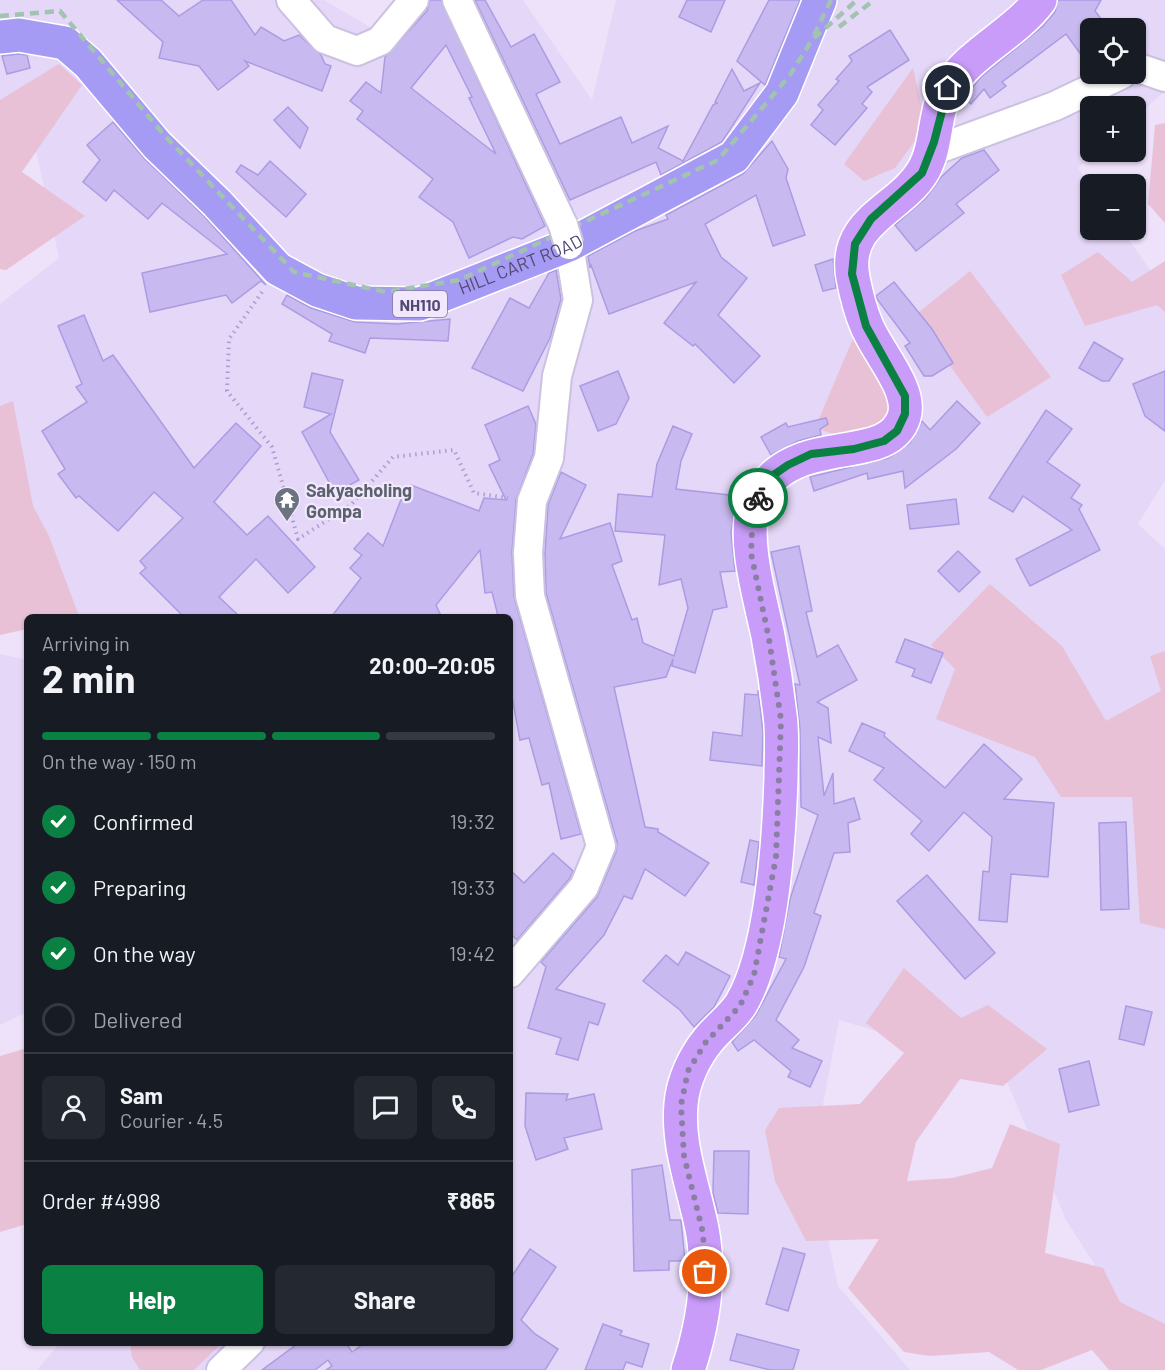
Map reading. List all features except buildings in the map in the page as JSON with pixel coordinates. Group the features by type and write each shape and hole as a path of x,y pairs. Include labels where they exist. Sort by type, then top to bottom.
{"highway":[{"name":"HILL CART ROAD","path":"0,36 48,38 64,43 88,63 157,145 217,203 278,269 317,290 356,303 420,304 734,157 783,93 820,0"}],"main road":[{"path":"688,1370 706,1292 703,1233 684,1156 681,1105 688,1071 706,1042 740,1006 754,975 776,857 781,720 769,639 751,553 753,507 769,478 788,465 811,454 854,449 884,441 897,431 905,414 905,396 866,326 852,274 855,244 871,219 922,173 948,88 966,67 1028,16 1040,0"}],"street":[{"path":"291,0 325,39 357,51 380,41 414,0"},
{"path":"457,0 566,235 578,300 556,376 549,458 532,501 528,553 530,596 601,846 584,887 513,970"},
{"path":"1146,70 1165,77"},
{"path":"930,152 1055,106 1101,84"},
{"path":"220,1370 246,1346"}],"path":[{"path":"278,269 228,339 227,391 272,447 298,540 351,506 393,457 454,450 474,493 532,501"}],"shaded area":[{"path":"0,0 324,0 373,29 408,0 523,0 592,100 616,0 1165,0 1165,91 1146,108 1146,96 1080,96 1080,162 1085,162 1078,168 1082,174 1080,174 1080,240 1129,240 1165,291 1165,480 1138,524 1165,549 1165,1370 1162,1370 1066,1220 1001,1068 839,1020 812,1163 838,1286 910,1370 37,1370 57,1346 513,1346 513,614 46,614 0,498 0,304 59,258 33,136 0,139"},
{"path":"59,64 82,85 22,172 85,216 6,270 0,269 0,100"},
{"path":"913,68 922,108 915,141 895,168 864,181 844,164"},
{"path":"1165,123 1165,223 1148,204 1155,125"},
{"path":"1098,252 1132,282 1165,261 1165,312 1157,305 1085,326 1061,275"},
{"path":"970,271 1051,377 987,417 914,316"},
{"path":"858,327 895,401 884,425 846,438 815,428"},
{"path":"13,401 33,506 49,536 78,614 24,614 24,630 0,635 0,406"},
{"path":"990,584 1062,646 1106,721 1161,691 1150,656 1165,651 1165,929 1140,923 1132,797 1061,797 1035,757 936,719 955,669 931,645"},
{"path":"0,654 24,659 24,1013 0,1025"},
{"path":"904,968 961,1018 988,1005 1047,1049 1003,1086 960,1079 916,1142 907,1181 952,1178 992,1168 1010,1124 1060,1144 1045,1253 1103,1268 1120,1302 1165,1324 1165,1370 1109,1370 1092,1350 1041,1370 1018,1370 989,1352 930,1356 904,1352 848,1288 879,1239 806,1241 775,1181 765,1130 779,1108 860,1104 904,1053 866,1023"},
{"path":"24,1049 24,1225 0,1232 0,1056"},
{"path":"131,1346 219,1346 194,1370 140,1370 132,1357"}],"railway":[{"path":"814,35 831,0"},
{"path":"0,16 60,11 165,136 294,272 386,292 459,280 718,160 790,75 812,40 857,0"},
{"path":"839,27 874,0"}],"way so far":[{"path":"705,1272 703,1233 684,1156 681,1105 688,1071 706,1042 740,1006 754,975 767,916 776,857 781,782 781,720 769,639 751,553 753,507 758,498"}],"place":[{"name":"Sakyacholing Gompa","path":"287,523"}],"route":[{"path":"758,498 769,478 788,465 811,454 854,449 884,441 897,431 905,414 905,396 866,326 852,274 855,244 871,219 922,173 934,142 940,110 948,88"}]}
